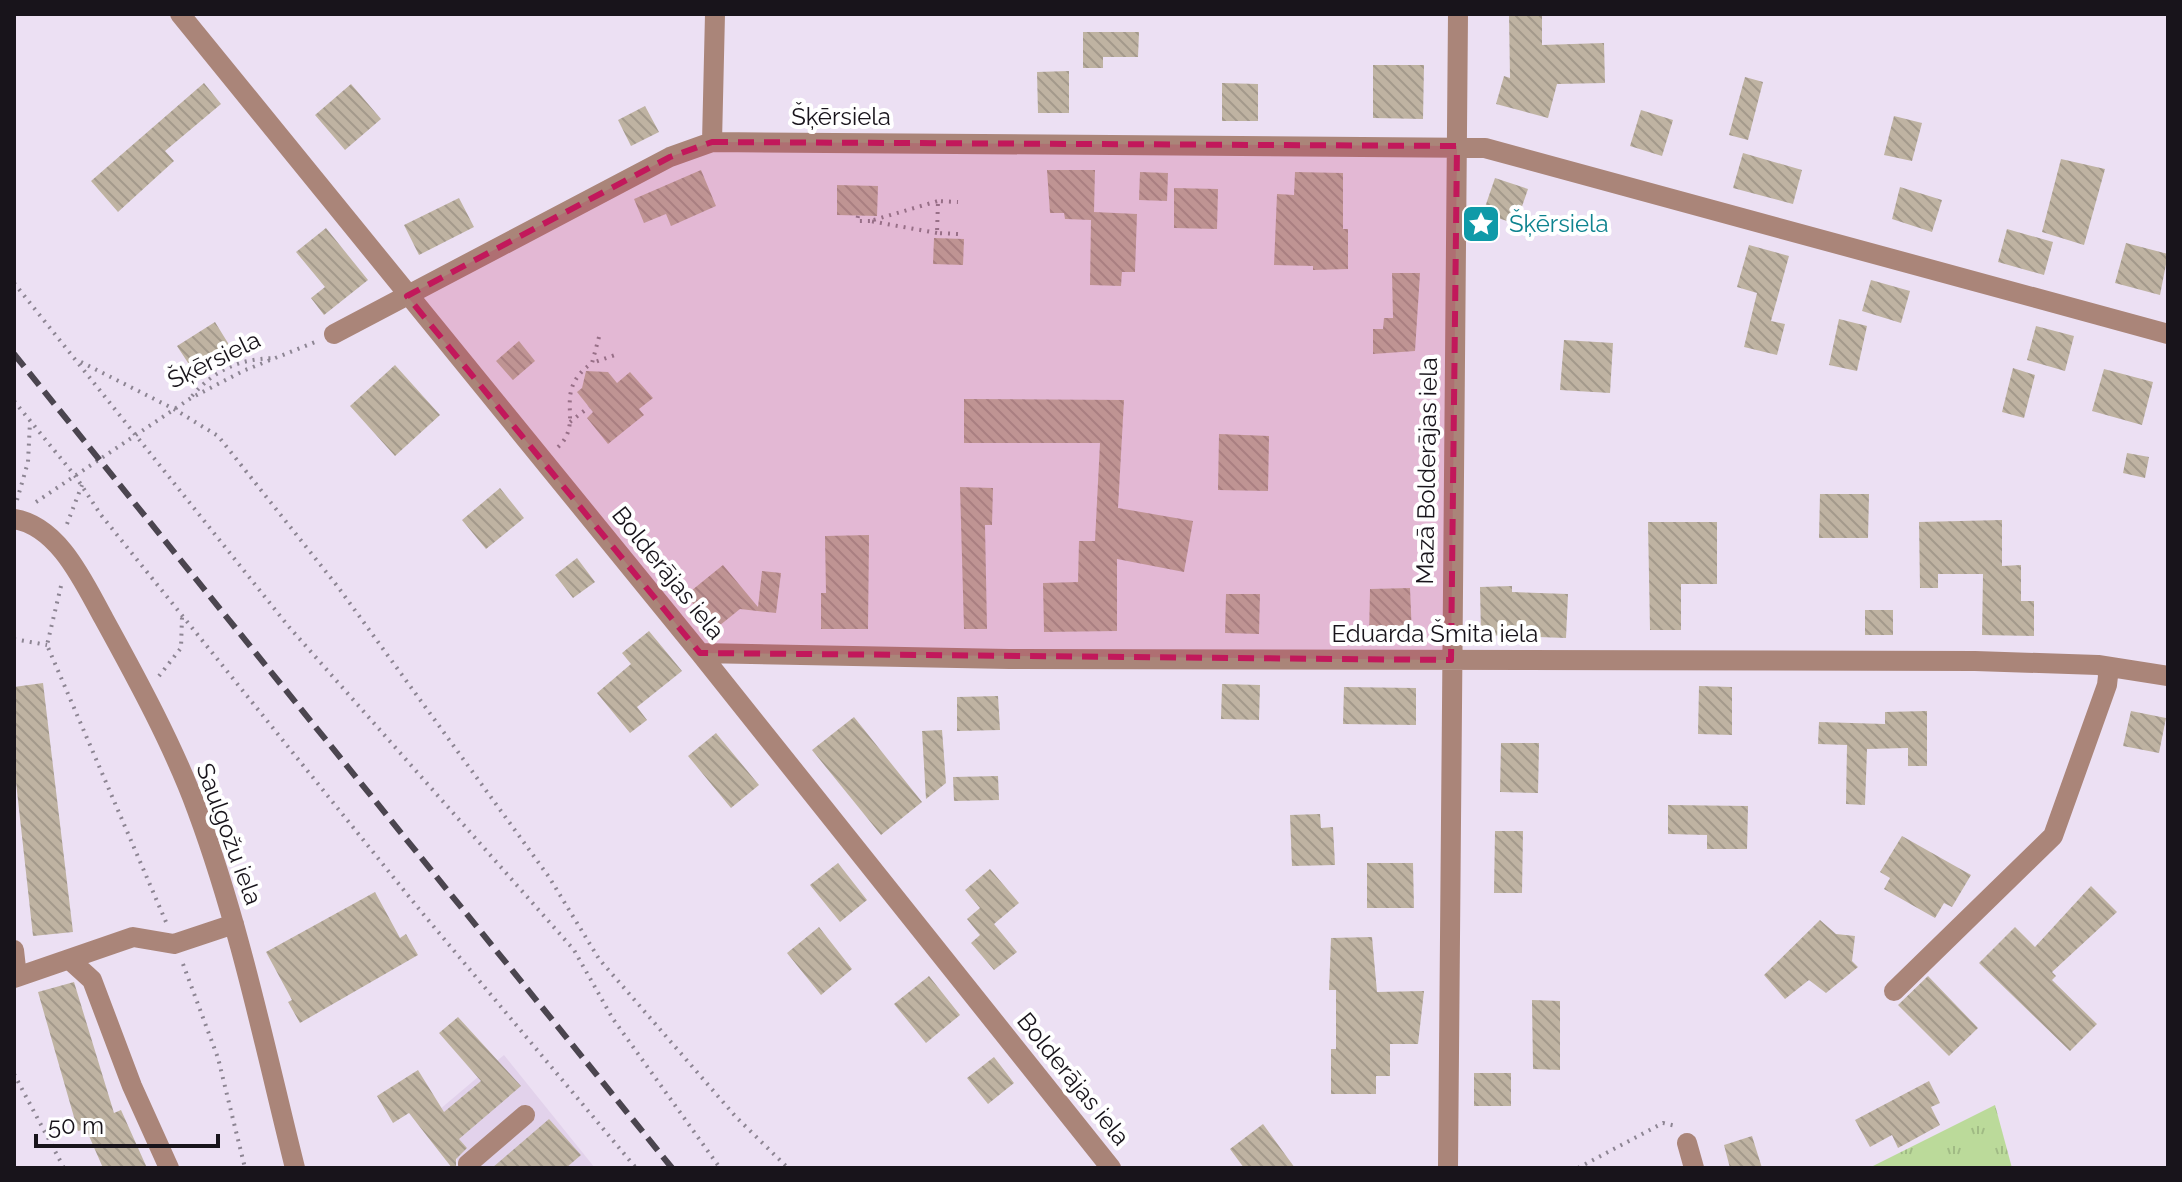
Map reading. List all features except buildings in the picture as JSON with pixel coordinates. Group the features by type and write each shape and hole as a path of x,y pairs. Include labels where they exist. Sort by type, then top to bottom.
{"street":[{"name":"Bolderājas iela","path":"180,14 700,653 1111,1168"},
{"path":"712,142 715,14"},
{"name":"Mazā Bolderājas iela","path":"1448,1168 1458,14"},
{"name":"Šķērsiela","path":"334,334 670,157 712,142 1457,146 1496,151 2168,334"},
{"name":"Saulgožu iela","path":"20,514 63,553 86,587 140,689 197,808 234,924 295,1168"},
{"name":"Eduarda Šmita iela","path":"700,653 1975,661 2109,667 2168,676"},
{"path":"1894,991 2053,836 2107,685 2109,667"},
{"path":"14,950 16,978 133,937 174,944 234,924"},
{"path":"70,960 92,980 166,1167"},
{"path":"469,1168 468,1164 525,1115"},
{"path":"1687,1143 1694,1168"}],"path":[{"path":"937,233 938,201"},
{"path":"870,221 938,201 958,202"},
{"path":"858,216 857,221 958,234"},
{"path":"14,283 289,627 574,950 613,1019 720,1168"},
{"name":"Šķērsiela","path":"20,514 191,398 334,334"},
{"path":"592,363 599,337"},
{"path":"553,451 567,438 570,422 568,395 581,371 592,363 615,355"},
{"path":"191,398 209,376 248,358 278,357"},
{"path":"79,361 174,409 218,436 356,612 549,877 599,959 736,1117 788,1168"},
{"path":"14,401 419,909 636,1168"},
{"path":"570,422 589,407"},
{"path":"14,512 28,462 30,420"},
{"path":"82,485 63,553 47,645 211,1037 245,1168"},
{"path":"140,689 162,674 181,648 182,615"},
{"path":"14,639 47,645"},
{"path":"14,1074 64,1168"},
{"path":"1578,1168 1663,1123 1680,1128 1687,1143"}],"highlighted area":[{"path":"712,142 1457,146 1451,660 700,653 407,296 670,157"}],"shaded area":[{"path":"504,1055 595,1168 460,1168 439,1110"}],"green space":[{"path":"1995,1105 2012,1168 1869,1168"}],"railway":[{"path":"14,354 672,1168"}],"place":[{"name":"Šķērsiela","path":"1481,224"}]}
